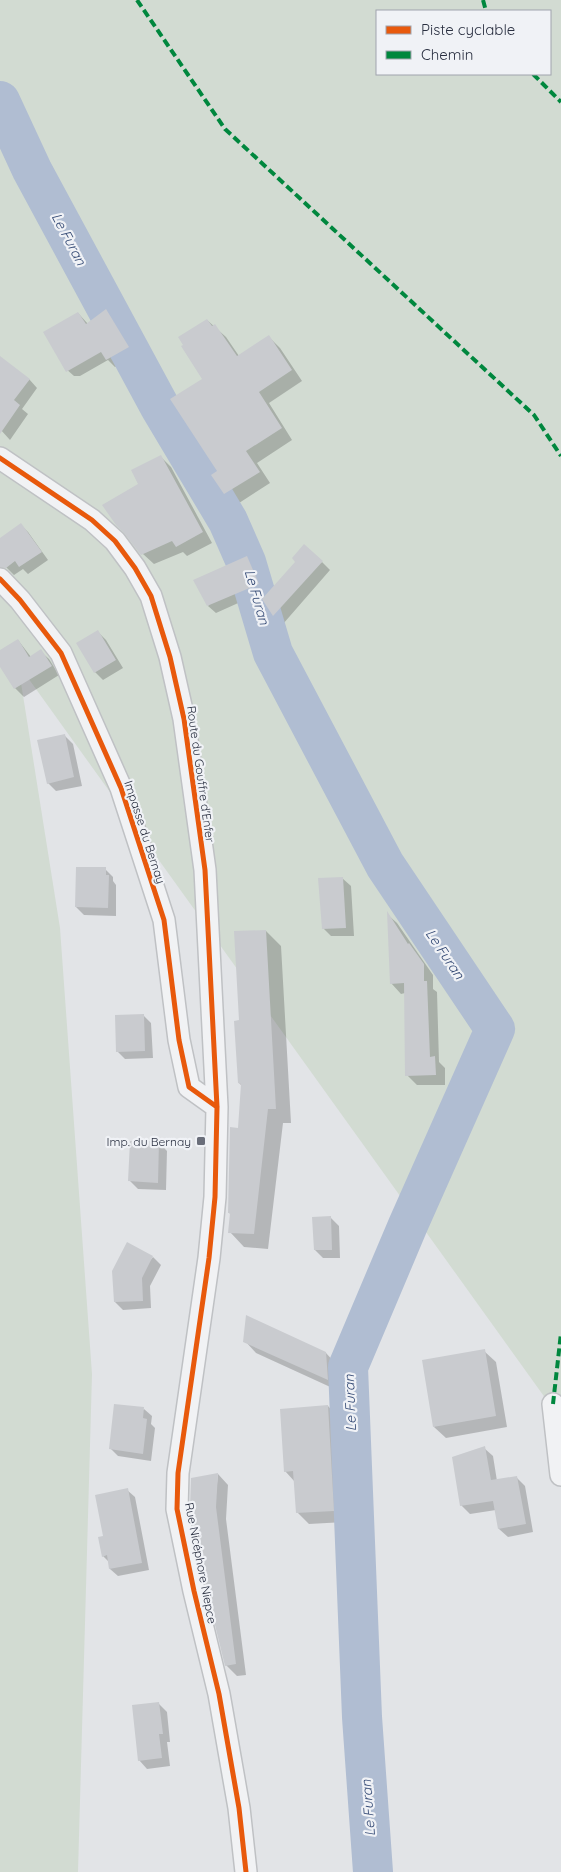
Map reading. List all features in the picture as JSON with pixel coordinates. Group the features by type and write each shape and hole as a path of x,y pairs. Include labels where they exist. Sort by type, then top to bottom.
{"street":[{"name":"Route du Gouffre d'Enfer","path":"0,458 92,520 115,541 151,596 170,656 184,719 205,870 218,1106"},
{"name":"Impasse du Bernay","path":"0,579 20,600 61,653 121,788 164,920 179,1040 189,1087 218,1106"},
{"name":"Rue Nicéphore Niepce","path":"218,1106 215,1197 210,1249 178,1473 178,1509 194,1592 219,1694 239,1808 246,1872"},
{"path":"553,1404 561,1475"}],"shaded area":[{"path":"0,0 561,0 561,1420 18,664 60,928 92,1374 78,1872 0,1872"}],"building":[{"path":"106,309 129,347 106,360 101,352 66,372 43,332 78,312 86,324"},
{"path":"207,319 212,326 215,324 237,356 269,335 292,370 259,392 282,428 246,451 260,472 224,494 211,475 217,471 170,399 202,379 181,346 183,345 178,337"},
{"path":"0,356 30,379 14,400 20,405 0,434"},
{"path":"161,455 203,532 176,547 172,541 141,555 102,505 138,484 131,470"},
{"path":"21,523 42,552 19,567 15,561 6,568 0,567 0,538"},
{"path":"304,544 323,561 273,616 262,599 295,562 292,558"},
{"path":"247,556 259,584 207,606 193,580"},
{"path":"98,630 116,660 94,673 76,643"},
{"path":"18,639 29,657 41,649 52,666 14,689 0,667 0,650"},
{"path":"65,734 74,777 47,784 37,740"},
{"path":"76,867 106,867 106,875 109,875 108,908 75,907"},
{"path":"343,877 346,928 322,929 318,878"},
{"path":"387,911 408,944 424,964 424,981 427,981 430,1057 435,1056 436,1075 405,1076 404,983 390,984"},
{"path":"266,930 276,1109 268,1109 254,1234 228,1233 230,1213 228,1213 230,1127 238,1128 241,1084 238,1083 234,1021 239,1020 234,931"},
{"path":"144,1014 145,1051 116,1052 115,1015"},
{"path":"130,1141 159,1141 158,1183 128,1181"},
{"path":"331,1216 332,1250 314,1250 312,1217"},
{"path":"127,1242 153,1256 142,1278 143,1301 114,1302 112,1271"},
{"path":"246,1315 326,1352 328,1380 243,1342"},
{"path":"485,1349 496,1416 433,1427 422,1360"},
{"path":"114,1404 144,1407 143,1418 147,1419 143,1454 109,1449"},
{"path":"328,1405 334,1511 296,1513 293,1471 284,1472 280,1409"},
{"path":"485,1446 491,1480 517,1476 526,1524 498,1529 493,1501 460,1506 452,1457"},
{"path":"218,1473 216,1507 236,1664 225,1666 206,1588 190,1508 191,1478"},
{"path":"128,1488 142,1563 109,1569 107,1555 102,1557 98,1537 103,1536 95,1495"},
{"path":"159,1702 163,1734 159,1734 162,1758 138,1761 132,1705"}],"waterway":[{"name":"Le Furan","path":"0,101 32,170 160,407 228,521 246,562 273,653 385,865 495,1029 408,1225 348,1367 362,1717 373,1872"}],"marked path":[{"path":"137,0 225,129 534,415 561,456"},
{"path":"483,0 486,10"},
{"path":"534,75 561,102"},
{"path":"553,1404 561,1333"}],"cycle path":[{"path":"0,458 92,520 115,541 135,568 151,596 170,657 184,719 205,870 217,1107 215,1197 209,1258 178,1473 177,1509 194,1591 219,1694 239,1808 246,1872"},
{"path":"0,579 20,600 61,653 121,788 164,920 179,1040 189,1087 217,1107"}],"place":[{"name":"Imp. du Bernay","path":"201,1141"}]}
